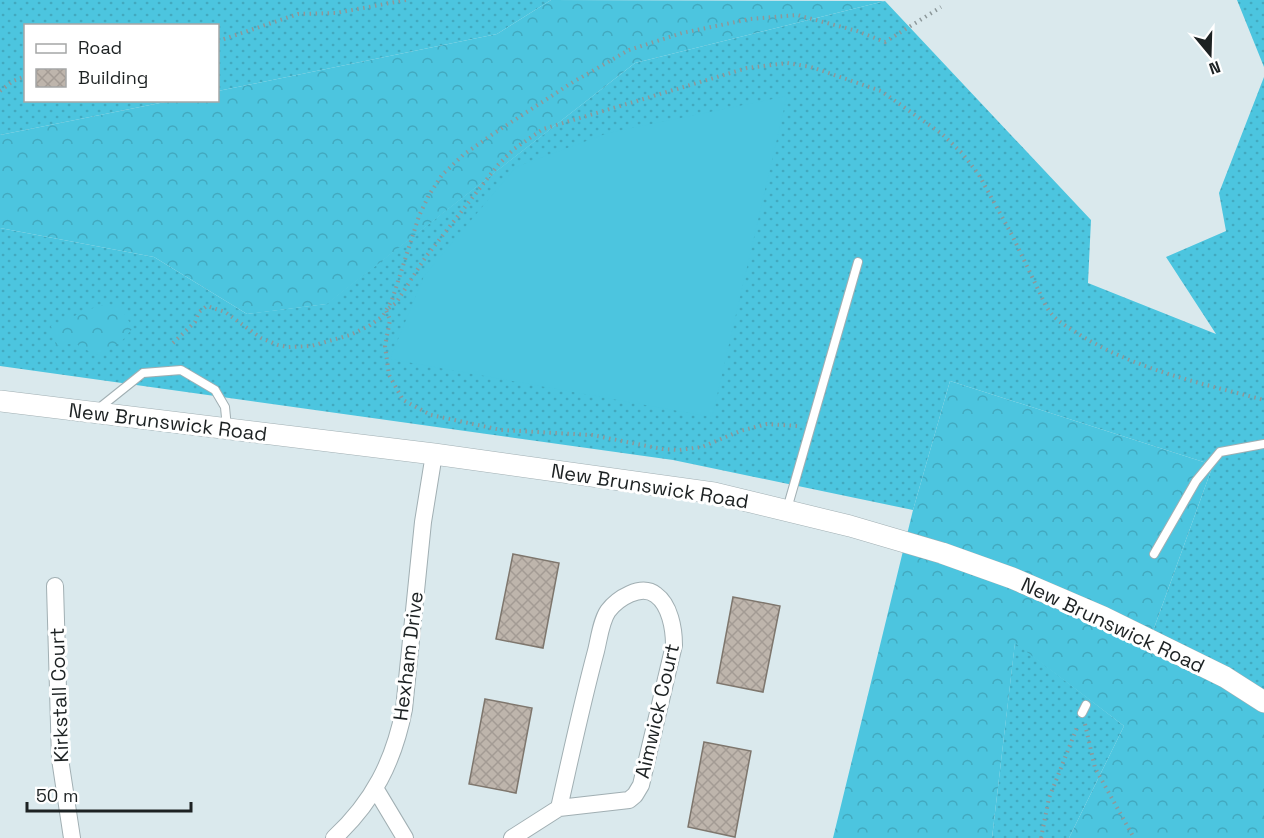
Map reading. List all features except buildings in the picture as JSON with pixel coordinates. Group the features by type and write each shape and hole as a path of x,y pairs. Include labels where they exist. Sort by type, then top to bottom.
{"street":[{"name":"New Brunswick Road","path":"0,401 434,454 714,493 786,510 873,532 1012,578 1113,622 1225,677 1264,702"},
{"name":"Hexham Drive","path":"333,838 350,823 375,788 387,768 398,737 404,709 423,522 434,454"},
{"name":"Kirkstall Court","path":"55,586 60,759 72,838"},
{"name":"Aimwick Court","path":"512,838 559,808 629,800 641,785 674,645 674,633 668,610 656,594 644,591 632,593 616,602 606,614 587,684 559,808"},
{"path":"375,788 405,838"}],"lane":[{"path":"786,510 858,262"},
{"path":"94,413 143,373 181,370 214,390 225,407 227,429"},
{"path":"1154,554 1196,481 1221,452 1264,444"}],"path":[{"path":"219,41 298,14 336,13 406,0"},
{"path":"173,343 195,322 199,312 207,306 225,312 261,338 288,347 311,346 350,335 369,326 383,316 386,310 395,291 419,216 442,175 463,155 493,134 573,82 629,50 682,33 750,19 797,15 856,31 885,42 941,8"},
{"path":"386,310 396,303 432,250 498,165 514,149 543,129 724,75 787,63 811,67 881,91 942,134 962,153 979,175 1012,235 1046,306 1059,322 1099,347 1124,358 1157,370 1264,399"},
{"path":"0,91 13,81 24,77"},
{"path":"386,310 390,320 385,346 389,375 403,400 431,415 501,430 592,435 644,446 679,450 702,447 740,431 767,424 780,425"},
{"path":"1041,838 1048,798 1084,709 1095,768 1134,838"}],"green space":[{"path":"0,0 551,0 497,34 219,91 219,24 24,24 24,102 165,102 0,135"},
{"path":"551,0 885,1 635,63 327,304 247,314 154,257 0,228 0,135 165,102 219,102 219,91 497,34"},
{"path":"1237,0 1264,0 1264,67"},
{"path":"885,1 1091,220 1088,283 1216,334 1166,257 1226,231 1219,193 1264,77 1264,708 1149,642 1213,465 950,381 913,510 673,460 0,366 0,228 154,257 247,314 326,304 635,63"},
{"path":"787,96 712,417 390,359 424,276 516,167 608,133"},
{"path":"119,305 133,328 121,342 96,355 74,343 56,346 51,326 98,306"},
{"path":"950,381 1213,465 1149,642 1264,708 1264,838 1069,838 1124,726 1015,643 992,838 833,838 913,510"},
{"path":"1015,642 1124,726 1069,838 992,838"}]}
